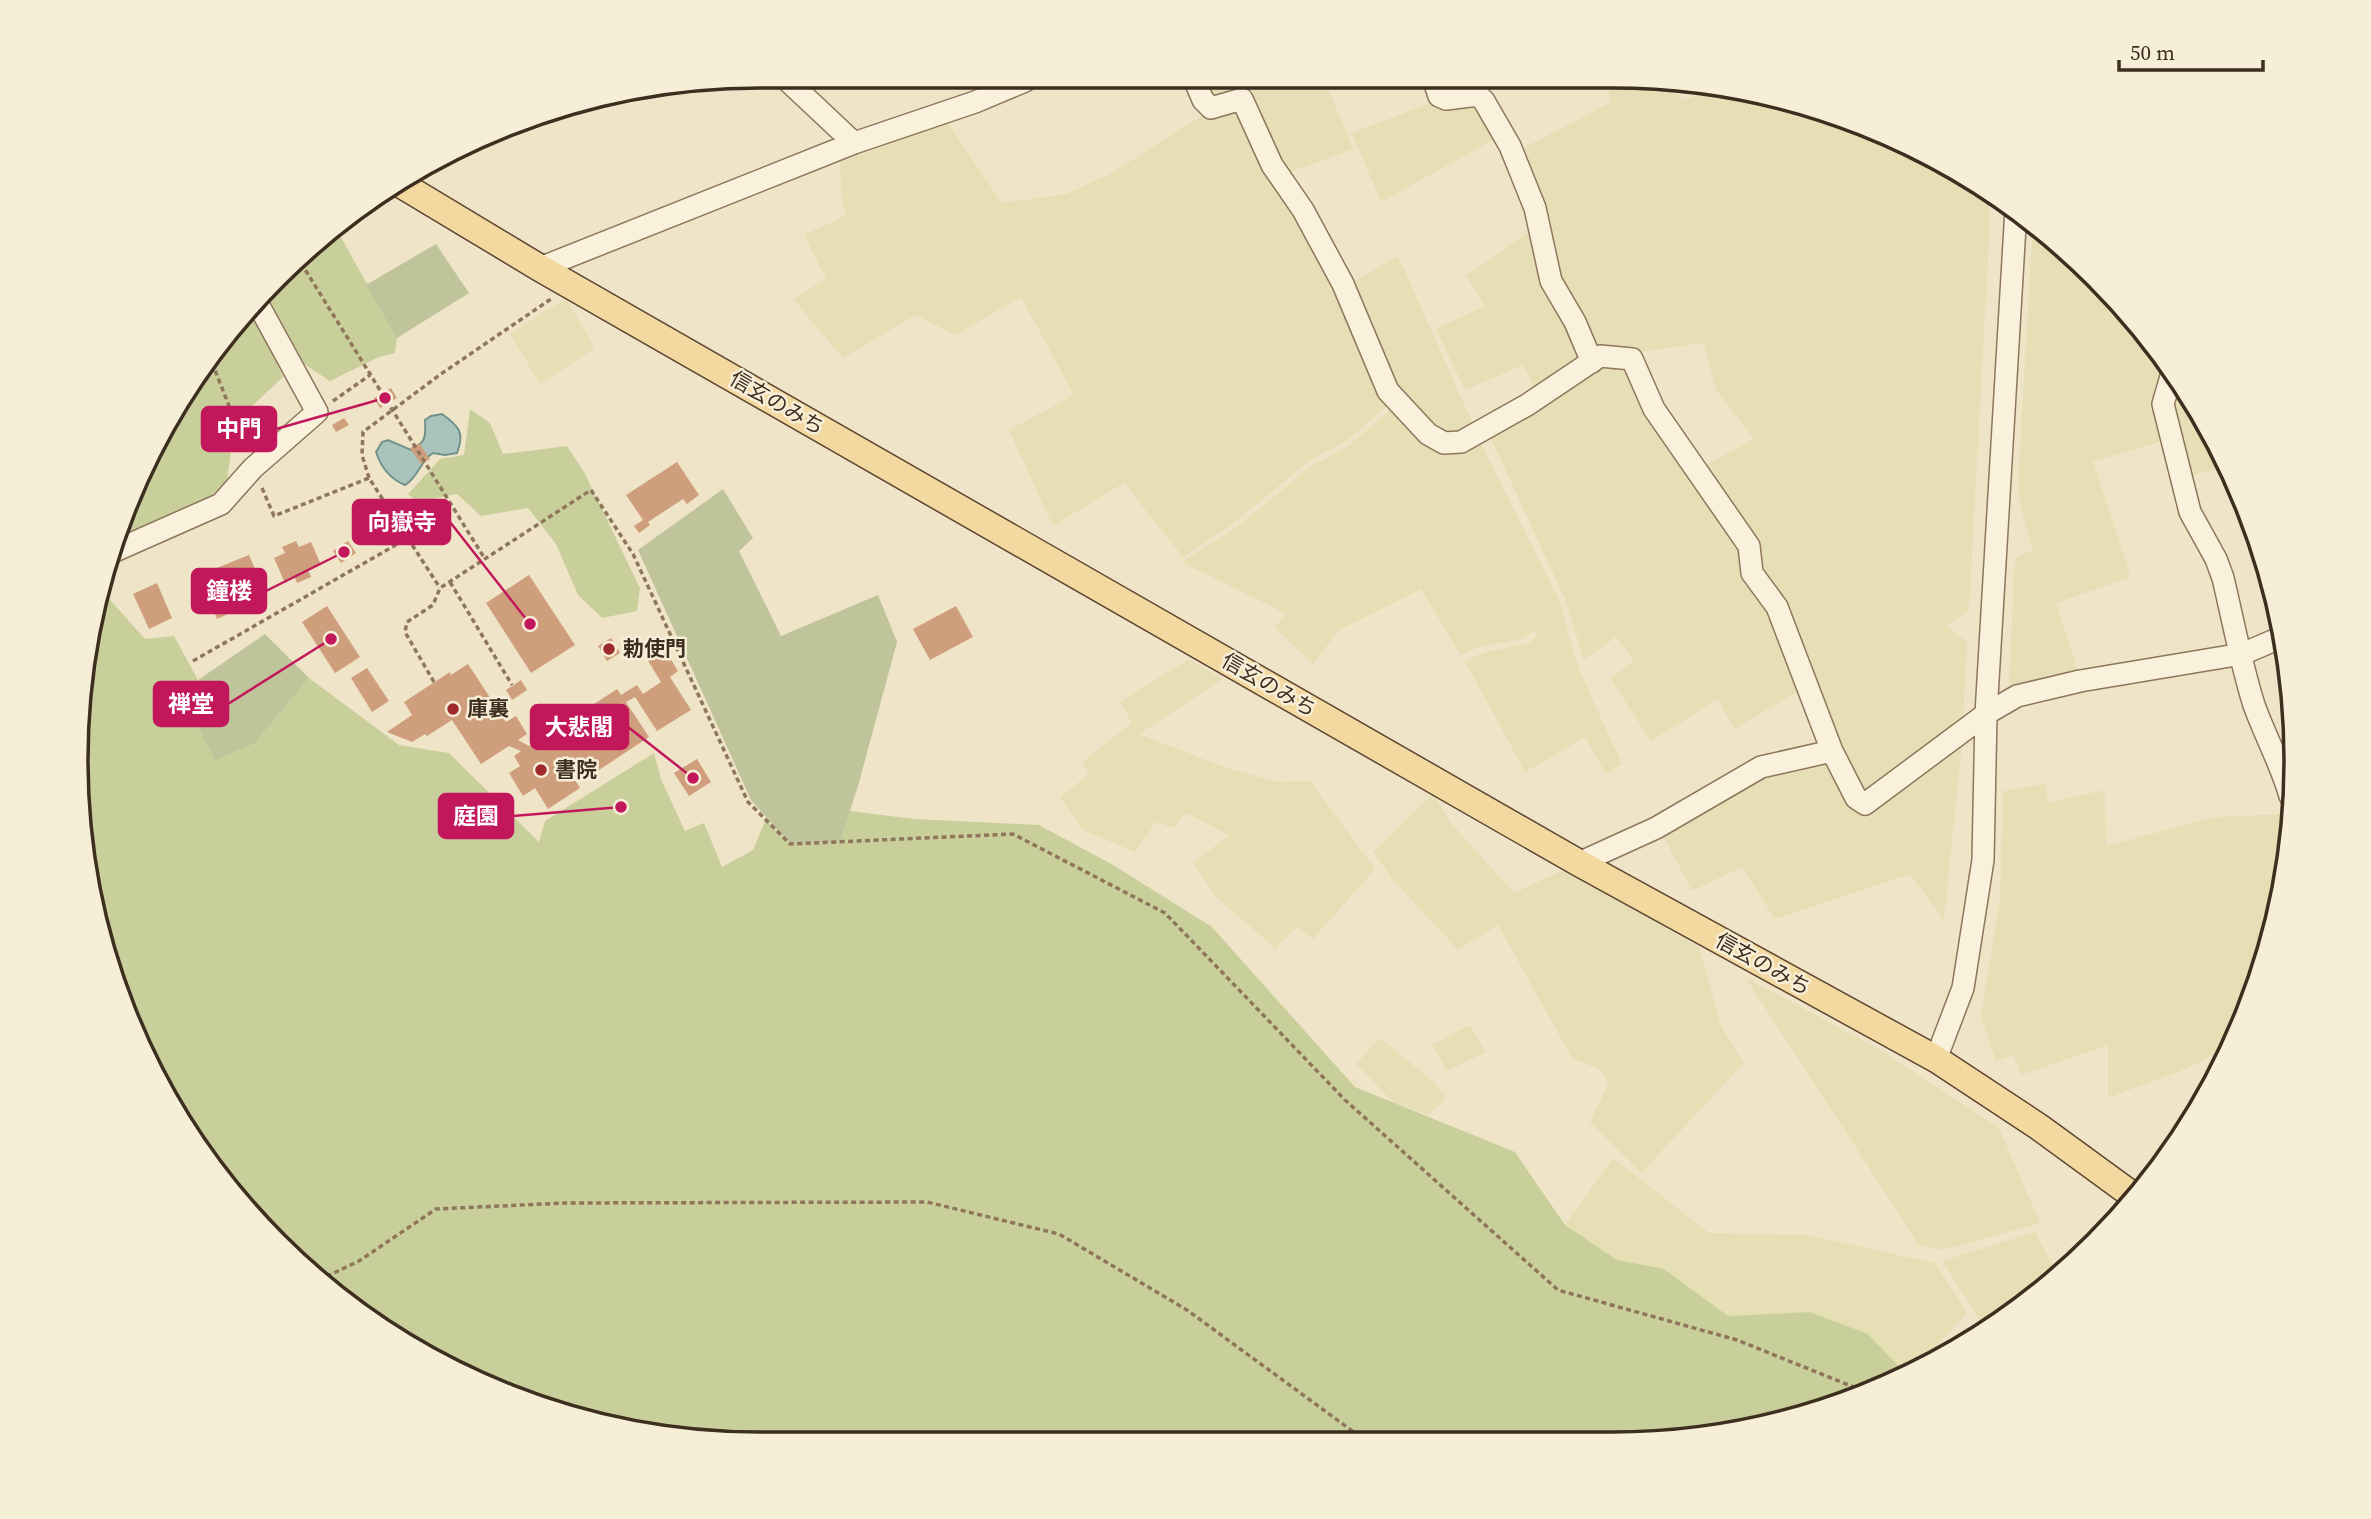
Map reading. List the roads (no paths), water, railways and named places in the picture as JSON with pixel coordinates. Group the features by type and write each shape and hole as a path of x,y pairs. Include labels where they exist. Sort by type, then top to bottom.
{"main road":[{"name":"信玄のみち","path":"407,188 540,268 1579,863 1936,1059 2039,1127 2127,1191"}],"street":[{"path":"795,88 854,143"},
{"path":"540,268 854,143 975,102 1008,88"},
{"path":"1198,88 1203,100 1211,108 1242,99 1272,165 1303,210 1343,284 1388,391 1428,434 1444,443 1461,442 1527,405 1600,356 1632,359 1654,409 1749,546 1752,573 1777,607 1832,751 1856,798 1865,804 1986,714 2017,696 2067,684 2242,654 2273,641"},
{"path":"1436,88 1439,96 1446,99 1478,95 1485,100 1510,146 1535,208 1552,281 1575,322 1592,362"},
{"path":"1936,1059 1963,988 1983,860 1986,714 2014,221"},
{"path":"121,548 221,504 253,468 317,412 261,309"},
{"path":"2169,384 2163,404 2190,512 2216,559 2223,578 2253,702 2270,749 2283,772"},
{"path":"1579,863 1656,828 1761,767 1832,751"}],"water":[{"path":"442,414 459,430 457,453 433,453 405,485 391,476 376,452 382,442 388,440 411,450 420,445 424,438 425,420"}],"place":[{"name":"中門","path":"385,398"},
{"name":"鐘楼","path":"344,552"},
{"name":"向嶽寺","path":"530,624"},
{"name":"禅堂","path":"331,639"},
{"name":"勅使門","path":"609,649"},
{"name":"庫裏","path":"453,709"},
{"name":"書院","path":"541,770"},
{"name":"大悲閣","path":"693,778"},
{"name":"庭園","path":"621,807"}]}
